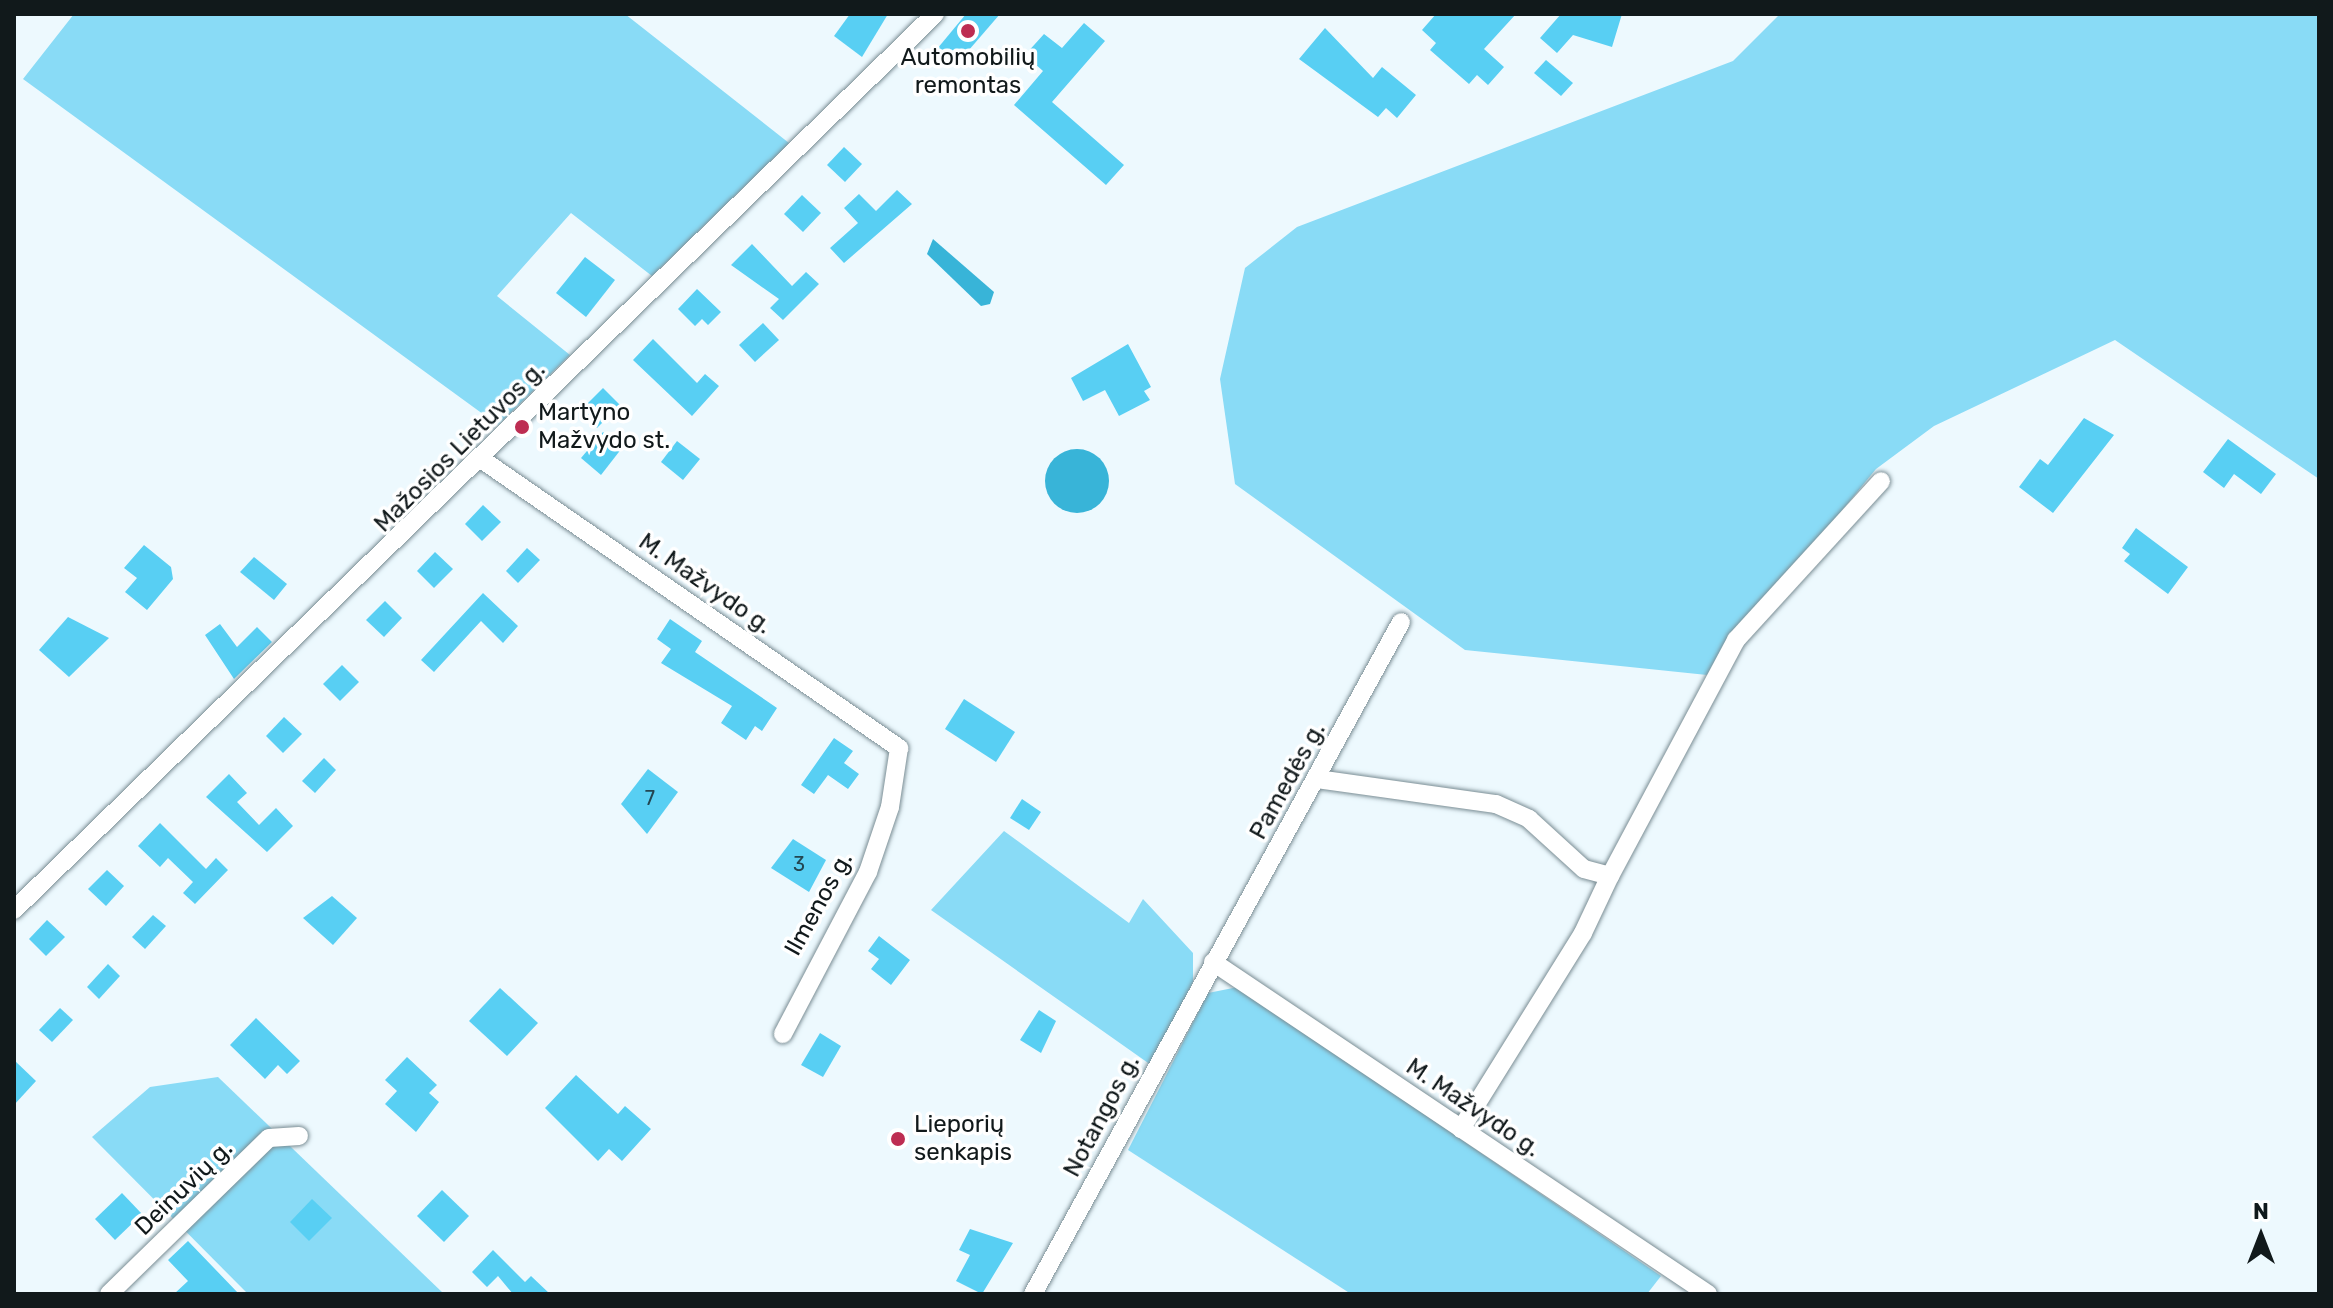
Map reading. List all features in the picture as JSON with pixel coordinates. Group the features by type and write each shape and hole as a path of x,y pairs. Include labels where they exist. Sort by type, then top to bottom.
{"street":[{"name":"Mažosios Lietuvos g.","path":"14,910 484,461 935,14"},
{"name":"M. Mažvydo g.","path":"484,461 899,748"},
{"path":"1461,1129 1583,933 1610,876 1736,640 1881,481"},
{"name":"Pamedės g.","path":"1213,962 1317,779 1401,622"},
{"name":"Ilmenos g.","path":"783,1034 868,872 890,807 899,748"},
{"path":"1317,779 1496,804 1529,819 1584,869 1610,876"},
{"name":"M. Mažvydo g.","path":"1213,962 1708,1294"},
{"name":"Notangos g.","path":"1033,1294 1213,962"},
{"name":"Deinuvių g.","path":"109,1294 269,1138 299,1136"}],"shaded area":[{"path":"74,14 625,14 789,143 652,276 571,213 497,296 570,355 498,425 23,79"},
{"path":"1780,14 2319,14 2319,479 2115,340 1934,426 1876,469 1707,675 1465,650 1235,484 1220,379 1245,268 1297,227 1733,61"},
{"path":"933,239 994,292 990,304 981,306 927,254"},
{"path":"1077,449 1100,458 1109,481 1100,504 1077,513 1054,504 1045,481 1054,458"},
{"path":"1004,831 1129,923 1143,899 1193,953 1193,982 1151,1065 931,910"},
{"path":"1238,987 1661,1276 1647,1294 1351,1294 1128,1150 1208,993"},
{"path":"218,1077 444,1294 248,1294 92,1137 150,1087"}],"building":[{"path":"850,14 888,14 862,57 834,36"},
{"name":"Automobilių remontas","path":"966,14 1000,14 956,65 937,49"},
{"path":"1436,14 1516,14 1484,49 1504,67 1488,85 1477,75 1469,84 1430,50 1436,43 1422,30"},
{"path":"1561,14 1622,14 1612,47 1573,35 1557,53 1540,38"},
{"path":"1084,23 1105,41 1052,102 1124,165 1106,185 1014,105 1043,71 1025,55 1044,34 1062,48"},
{"path":"1325,28 1373,78 1382,67 1416,95 1397,118 1386,108 1378,117 1299,59"},
{"path":"1546,60 1573,83 1561,96 1534,73"},
{"path":"844,147 862,164 845,182 827,165"},
{"path":"897,190 912,204 844,263 830,248 858,223 844,208 859,194 876,211"},
{"path":"802,195 821,213 803,232 784,214"},
{"path":"752,244 792,286 806,272 819,284 783,320 770,308 779,299 731,265"},
{"path":"585,257 615,280 586,317 556,293"},
{"path":"697,289 721,312 708,325 702,319 695,326 678,309"},
{"path":"763,323 779,340 755,362 739,345"},
{"path":"653,339 697,383 705,374 719,386 692,416 633,360"},
{"path":"1128,344 1151,387 1144,391 1150,400 1119,416 1105,390 1083,401 1071,378"},
{"path":"603,388 620,405 597,428 582,409"},
{"path":"2084,418 2114,435 2053,513 2019,487 2040,459 2048,465"},
{"path":"603,432 622,448 601,475 581,458"},
{"path":"2228,439 2276,474 2261,494 2234,474 2224,488 2203,472"},
{"path":"677,441 700,459 683,480 661,462"},
{"path":"483,505 501,522 482,541 465,524"},
{"path":"2136,528 2188,567 2168,594 2124,561 2130,554 2122,548"},
{"path":"144,545 171,567 173,579 147,610 125,592 137,578 124,568"},
{"path":"527,548 540,560 518,583 506,571"},
{"path":"435,552 453,569 434,588 417,571"},
{"path":"254,557 287,584 274,600 240,572"},
{"path":"483,593 518,626 503,643 481,621 434,672 421,660"},
{"path":"385,601 402,618 384,637 366,620"},
{"path":"68,617 109,638 69,677 39,650"},
{"path":"670,619 702,641 695,652 777,708 762,731 755,726 746,740 721,723 732,706 661,663 671,649 657,639"},
{"path":"220,624 237,647 257,627 272,642 234,679 205,635"},
{"path":"342,665 359,682 340,701 323,684"},
{"path":"964,699 1015,732 996,762 945,729"},
{"path":"284,717 302,734 283,753 266,736"},
{"path":"834,738 853,751 844,763 859,774 848,789 828,775 814,794 801,785"},
{"path":"324,758 336,770 315,793 302,781"},
{"path":"648,769 678,792 647,834 621,804"},
{"path":"229,774 247,793 237,802 259,825 276,808 293,826 267,852 206,797"},
{"path":"1022,799 1041,812 1029,830 1010,818"},
{"path":"160,823 206,869 216,858 228,870 195,904 183,893 193,882 168,858 160,867 138,846"},
{"path":"793,839 826,860 809,892 771,868"},
{"path":"107,870 124,886 106,906 88,889"},
{"path":"332,896 357,918 333,945 303,918"},
{"path":"153,915 166,926 145,949 132,937"},
{"path":"47,920 65,937 46,956 29,939"},
{"path":"879,936 910,960 891,985 871,969 879,959 868,951"},
{"path":"108,964 120,976 99,999 87,987"},
{"path":"500,988 538,1023 507,1056 469,1021"},
{"path":"60,1008 73,1020 52,1042 39,1030"},
{"path":"1039,1010 1056,1021 1041,1053 1020,1040"},
{"path":"256,1018 300,1061 287,1074 278,1065 265,1079 230,1045"},
{"path":"820,1033 841,1046 823,1077 801,1065"},
{"path":"407,1057 437,1085 429,1093 439,1102 416,1132 385,1104 397,1091 385,1080"},
{"path":"14,1060 36,1081 14,1105"},
{"path":"576,1075 618,1114 625,1106 651,1129 622,1161 609,1149 598,1161 545,1108"},
{"path":"442,1190 469,1216 444,1242 417,1216"},
{"path":"122,1193 142,1214 115,1240 95,1219"},
{"path":"312,1199 332,1218 309,1241 290,1222"},
{"path":"970,1229 1013,1243 982,1294 956,1281 970,1255 959,1250"},
{"path":"188,1241 239,1294 174,1294 188,1281 168,1260"},
{"path":"493,1250 525,1282 531,1276 550,1294 513,1294 498,1276 487,1287 472,1272"}],"place":[{"name":"Automobilių remontas","path":"968,31"},
{"name":"Martyno Mažvydo st.","path":"522,427"},
{"name":"Lieporių senkapis","path":"898,1139"}]}
